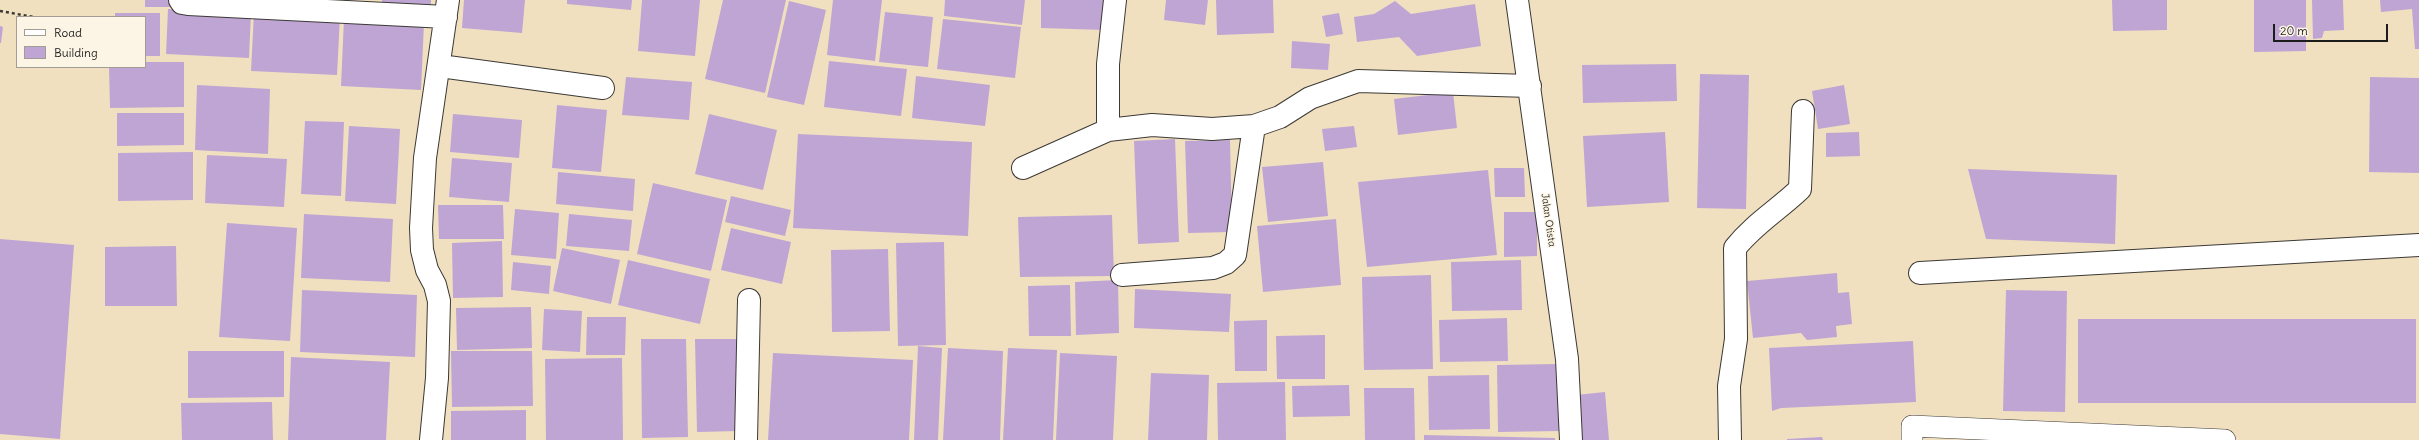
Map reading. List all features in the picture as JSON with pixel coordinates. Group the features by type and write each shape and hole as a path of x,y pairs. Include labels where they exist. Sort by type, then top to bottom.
{"street":[{"path":"180,0 182,3 188,4 447,8 440,66 425,158 421,228 426,263 439,301 438,370 431,440"},
{"path":"1108,130 1108,64 1115,0"},
{"name":"Jalan Otista","path":"1517,0 1567,359 1571,440"},
{"path":"440,66 603,88"},
{"path":"1023,168 1108,130 1152,125 1212,129 1254,126 1280,117 1310,98 1358,81 1530,86"},
{"path":"1730,440 1729,386 1736,339 1735,248 1762,219 1780,208 1800,189 1804,111"},
{"path":"1122,275 1213,268 1226,262 1235,255 1254,126"},
{"path":"1920,273 2419,245"},
{"path":"746,440 749,300"}],"lane":[{"path":"1912,440 1912,426 2225,440"}],"path":[{"path":"0,11 28,16"}],"building":[{"path":"145,0 173,0 173,7 145,7"},
{"path":"382,0 431,0 431,6 382,4"},
{"path":"464,0 525,0 522,33 462,28"},
{"path":"567,0 632,0 631,10 567,4"},
{"path":"642,0 700,0 695,56 638,51"},
{"path":"723,0 786,0 765,93 705,79"},
{"path":"833,0 882,0 875,61 827,55"},
{"path":"945,0 1025,0 1022,25 944,16"},
{"path":"1041,0 1105,0 1105,30 1041,28"},
{"path":"1166,0 1208,0 1205,25 1164,20"},
{"path":"1216,0 1273,0 1274,33 1217,35"},
{"path":"2112,0 2167,0 2167,30 2113,31"},
{"path":"2254,0 2306,0 2306,51 2254,52"},
{"path":"2312,0 2343,0 2344,30 2324,31 2322,38 2313,39"},
{"path":"2380,0 2419,0 2419,49 2415,49 2412,9 2381,12"},
{"path":"789,1 826,10 804,105 767,97"},
{"path":"1395,1 1411,14 1475,4 1481,46 1417,56 1399,37 1357,42 1354,17 1374,14"},
{"path":"168,9 251,13 249,58 166,54"},
{"path":"254,12 340,16 337,75 251,71"},
{"path":"885,12 933,17 928,67 879,62"},
{"path":"115,13 160,13 160,56 146,56 146,16 115,16"},
{"path":"1339,13 1343,34 1326,37 1322,16"},
{"path":"344,19 424,23 421,90 341,86"},
{"path":"943,19 1021,27 1015,78 937,69"},
{"path":"0,26 3,27 1,43 0,43"},
{"path":"1292,41 1330,44 1328,70 1291,68"},
{"path":"829,61 907,69 901,116 824,107"},
{"path":"146,62 184,62 184,107 110,108 109,68 146,68"},
{"path":"1676,64 1677,101 1583,103 1582,65"},
{"path":"1700,74 1749,75 1746,209 1697,208"},
{"path":"916,76 990,85 985,126 912,118"},
{"path":"626,77 692,82 689,120 622,115"},
{"path":"2370,77 2419,78 2419,173 2369,172"},
{"path":"197,85 270,89 268,154 195,150"},
{"path":"1844,85 1850,124 1818,129 1812,91"},
{"path":"1453,92 1457,128 1398,135 1394,99"},
{"path":"557,105 607,110 601,172 552,168"},
{"path":"117,113 184,113 184,145 117,146"},
{"path":"453,114 522,120 519,158 450,152"},
{"path":"709,114 777,130 763,190 695,174"},
{"path":"305,121 344,122 341,196 301,194"},
{"path":"349,126 400,129 396,204 345,201"},
{"path":"1354,126 1357,147 1325,151 1322,129"},
{"path":"1665,132 1669,202 1587,207 1583,136"},
{"path":"1859,132 1860,156 1826,157 1826,133"},
{"path":"798,134 972,142 968,236 793,228"},
{"path":"1175,139 1179,242 1138,244 1134,141"},
{"path":"1230,140 1232,232 1188,233 1185,141"},
{"path":"193,152 193,200 118,201 118,153"},
{"path":"207,155 287,159 284,207 205,203"},
{"path":"452,158 512,163 509,202 449,197"},
{"path":"1323,162 1328,216 1268,222 1262,167"},
{"path":"1494,168 1524,168 1525,197 1495,197"},
{"path":"1968,169 2117,175 2115,244 1986,239"},
{"path":"1488,170 1497,255 1367,267 1358,182"},
{"path":"558,172 635,179 633,211 556,204"},
{"path":"653,183 727,200 711,271 637,254"},
{"path":"731,196 791,210 785,236 725,222"},
{"path":"438,205 503,205 504,239 439,239"},
{"path":"515,209 559,213 556,259 511,255"},
{"path":"1504,212 1537,212 1537,256 1504,257"},
{"path":"304,214 393,219 390,282 301,278"},
{"path":"569,214 632,220 629,251 566,246"},
{"path":"1112,215 1114,276 1020,277 1018,217"},
{"path":"1336,219 1341,285 1263,292 1257,226"},
{"path":"227,223 297,228 290,341 219,337"},
{"path":"731,228 791,242 782,284 721,270"},
{"path":"0,239 74,245 60,439 0,434"},
{"path":"502,241 503,297 453,298 452,243"},
{"path":"944,242 946,345 898,346 896,243"},
{"path":"176,246 177,306 105,306 105,247"},
{"path":"562,248 620,260 611,304 553,291"},
{"path":"888,249 890,331 832,332 831,250"},
{"path":"628,260 710,279 700,324 618,305"},
{"path":"1521,260 1522,310 1452,311 1451,262"},
{"path":"513,262 551,266 549,294 511,290"},
{"path":"1837,273 1838,293 1849,292 1852,324 1836,326 1837,337 1807,340 1801,333 1753,338 1747,281"},
{"path":"1431,275 1433,369 1364,370 1362,277"},
{"path":"1118,280 1119,333 1076,335 1075,282"},
{"path":"1070,285 1071,336 1029,336 1028,286"},
{"path":"1135,289 1231,294 1229,332 1134,328"},
{"path":"302,290 417,295 415,357 300,352"},
{"path":"2006,290 2067,291 2065,412 2003,411"},
{"path":"531,307 532,348 457,350 456,308"},
{"path":"544,309 582,311 580,352 542,350"},
{"path":"587,317 626,317 625,355 586,355"},
{"path":"1507,318 1508,361 1440,362 1439,320"},
{"path":"2078,319 2416,319 2416,403 2078,403"},
{"path":"1267,320 1267,371 1235,371 1234,321"},
{"path":"1325,335 1325,379 1277,379 1276,336"},
{"path":"641,339 686,339 688,437 642,438"},
{"path":"695,339 737,339 739,431 697,432"},
{"path":"1913,341 1916,402 1781,408 1772,411 1769,348"},
{"path":"918,346 942,348 938,440 914,440"},
{"path":"948,348 1003,351 1000,440 943,440"},
{"path":"1008,348 1057,350 1053,440 1003,440"},
{"path":"188,351 284,351 284,397 188,398"},
{"path":"451,351 532,351 533,406 452,407"},
{"path":"773,353 913,360 909,440 768,440"},
{"path":"1060,353 1117,356 1113,440 1056,440"},
{"path":"291,357 390,362 386,440 288,440"},
{"path":"622,358 623,440 546,440 545,359"},
{"path":"1559,364 1560,431 1498,432 1497,365"},
{"path":"1151,373 1209,375 1207,440 1148,440"},
{"path":"1489,375 1490,429 1429,430 1428,376"},
{"path":"1285,382 1286,440 1218,440 1217,383"},
{"path":"1349,385 1350,416 1293,417 1292,386"},
{"path":"1364,388 1414,388 1415,440 1365,440"},
{"path":"1605,392 1609,440 1579,440 1576,395"},
{"path":"272,402 273,440 182,440 181,403"},
{"path":"526,410 526,440 451,440 451,411"},
{"path":"1424,435 1555,438 1555,440 1424,440"},
{"path":"1822,437 1823,440 1787,440 1787,439"}]}
